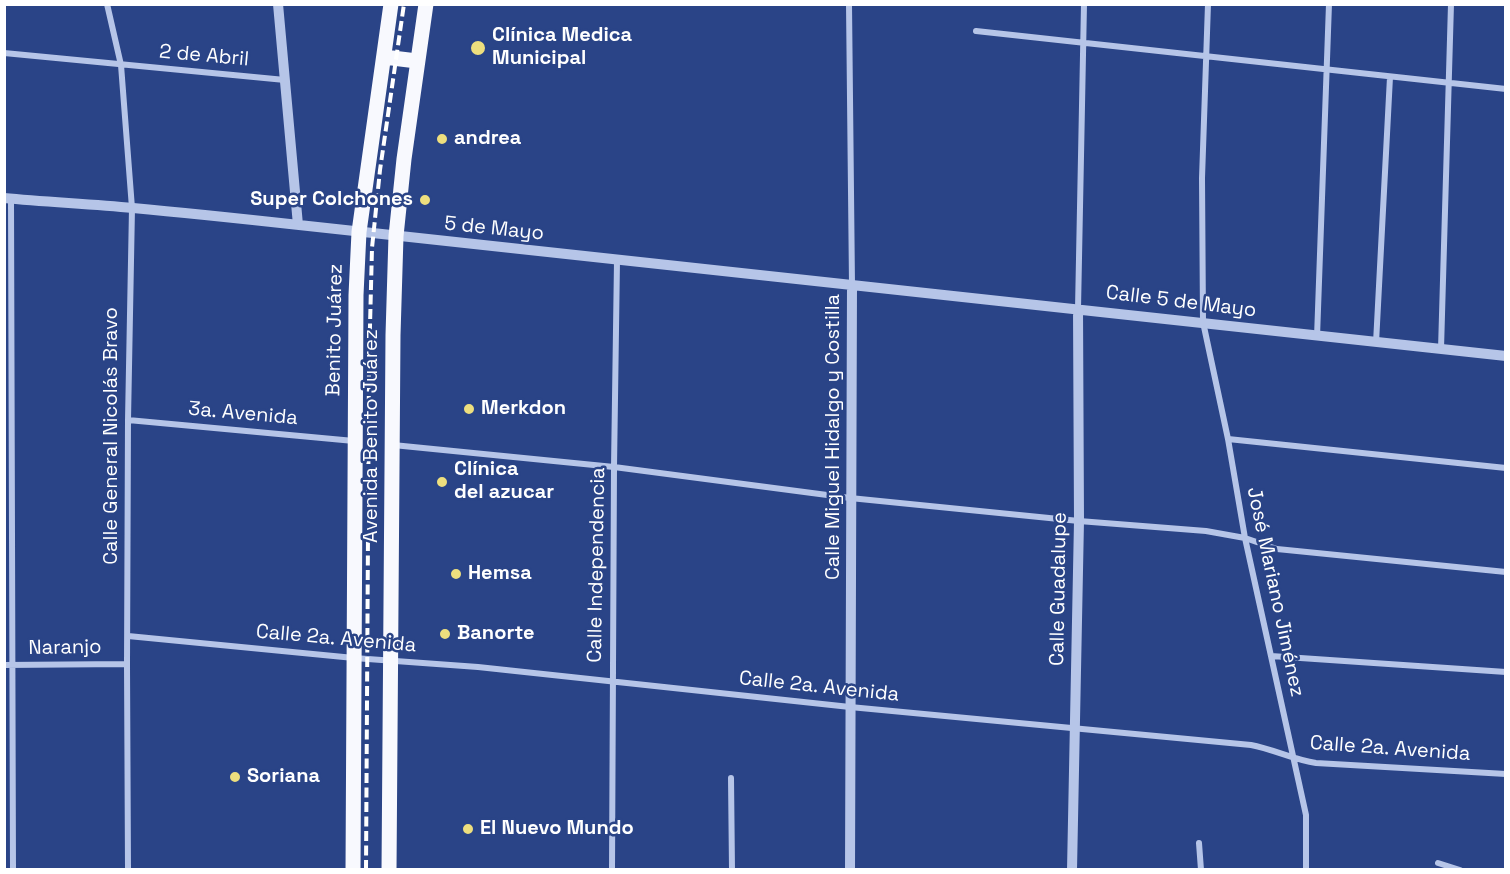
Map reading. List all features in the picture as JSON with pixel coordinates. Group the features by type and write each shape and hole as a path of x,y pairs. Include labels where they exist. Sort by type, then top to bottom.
{"main road":[{"name":"Benito Juárez","path":"354,658 356,295 359,232 391,4"},
{"name":"Avenida Benito Juárez","path":"389,870 396,236 426,4"},
{"path":"384,57 417,61"},
{"path":"353,870 354,658"}],"street":[{"name":"Calle General Nicolás Bravo","path":"107,4 121,65 132,208 128,420 129,870"},
{"path":"278,4 298,225"},
{"name":"Calle Miguel Hidalgo y Costilla","path":"849,4 852,285 850,870"},
{"path":"1078,309 1083,4"},
{"name":"José Mariano Jiménez","path":"1208,4 1208,57 1202,178 1203,322 1228,439 1245,538 1305,815 1306,870"},
{"path":"1317,337 1329,4"},
{"path":"1441,349 1451,4"},
{"path":"976,31 1506,89"},
{"name":"2 de Abril","path":"4,53 285,80"},
{"path":"1376,343 1390,77"},
{"path":"13,870 8,198 132,208"},
{"name":"5 de Mayo","path":"132,208 852,285"},
{"name":"Calle Independencia","path":"612,870 614,467 618,261"},
{"name":"Calle 5 de Mayo","path":"852,285 1506,356"},
{"name":"Calle Guadalupe","path":"1072,870 1079,521 1078,309"},
{"name":"3a. Avenida","path":"128,420 355,441"},
{"path":"1228,439 1506,468"},
{"path":"393,445 614,467 850,498 1206,531 1245,538 1278,549 1506,572"},
{"name":"Calle 2a. Avenida","path":"128,636 354,658 478,667 850,707 1251,745 1317,763 1506,774"},
{"path":"1271,656 1506,672"},
{"name":"Naranjo","path":"4,665 127,664"},
{"path":"731,778 732,870"},
{"path":"1199,843 1201,870"},
{"path":"1438,863 1460,870"}],"railway":[{"path":"366,870 369,365 372,248 380,170 404,4"}],"place":[{"name":"Clínica Medica Municipal","path":"478,48"},
{"name":"andrea","path":"442,139"},
{"name":"Super Colchones","path":"425,200"},
{"name":"Merkdon","path":"469,409"},
{"name":"Clínica del azucar","path":"442,482"},
{"name":"Hemsa","path":"456,574"},
{"name":"Banorte","path":"445,634"},
{"name":"Soriana","path":"235,777"},
{"name":"El Nuevo Mundo","path":"468,829"}]}
